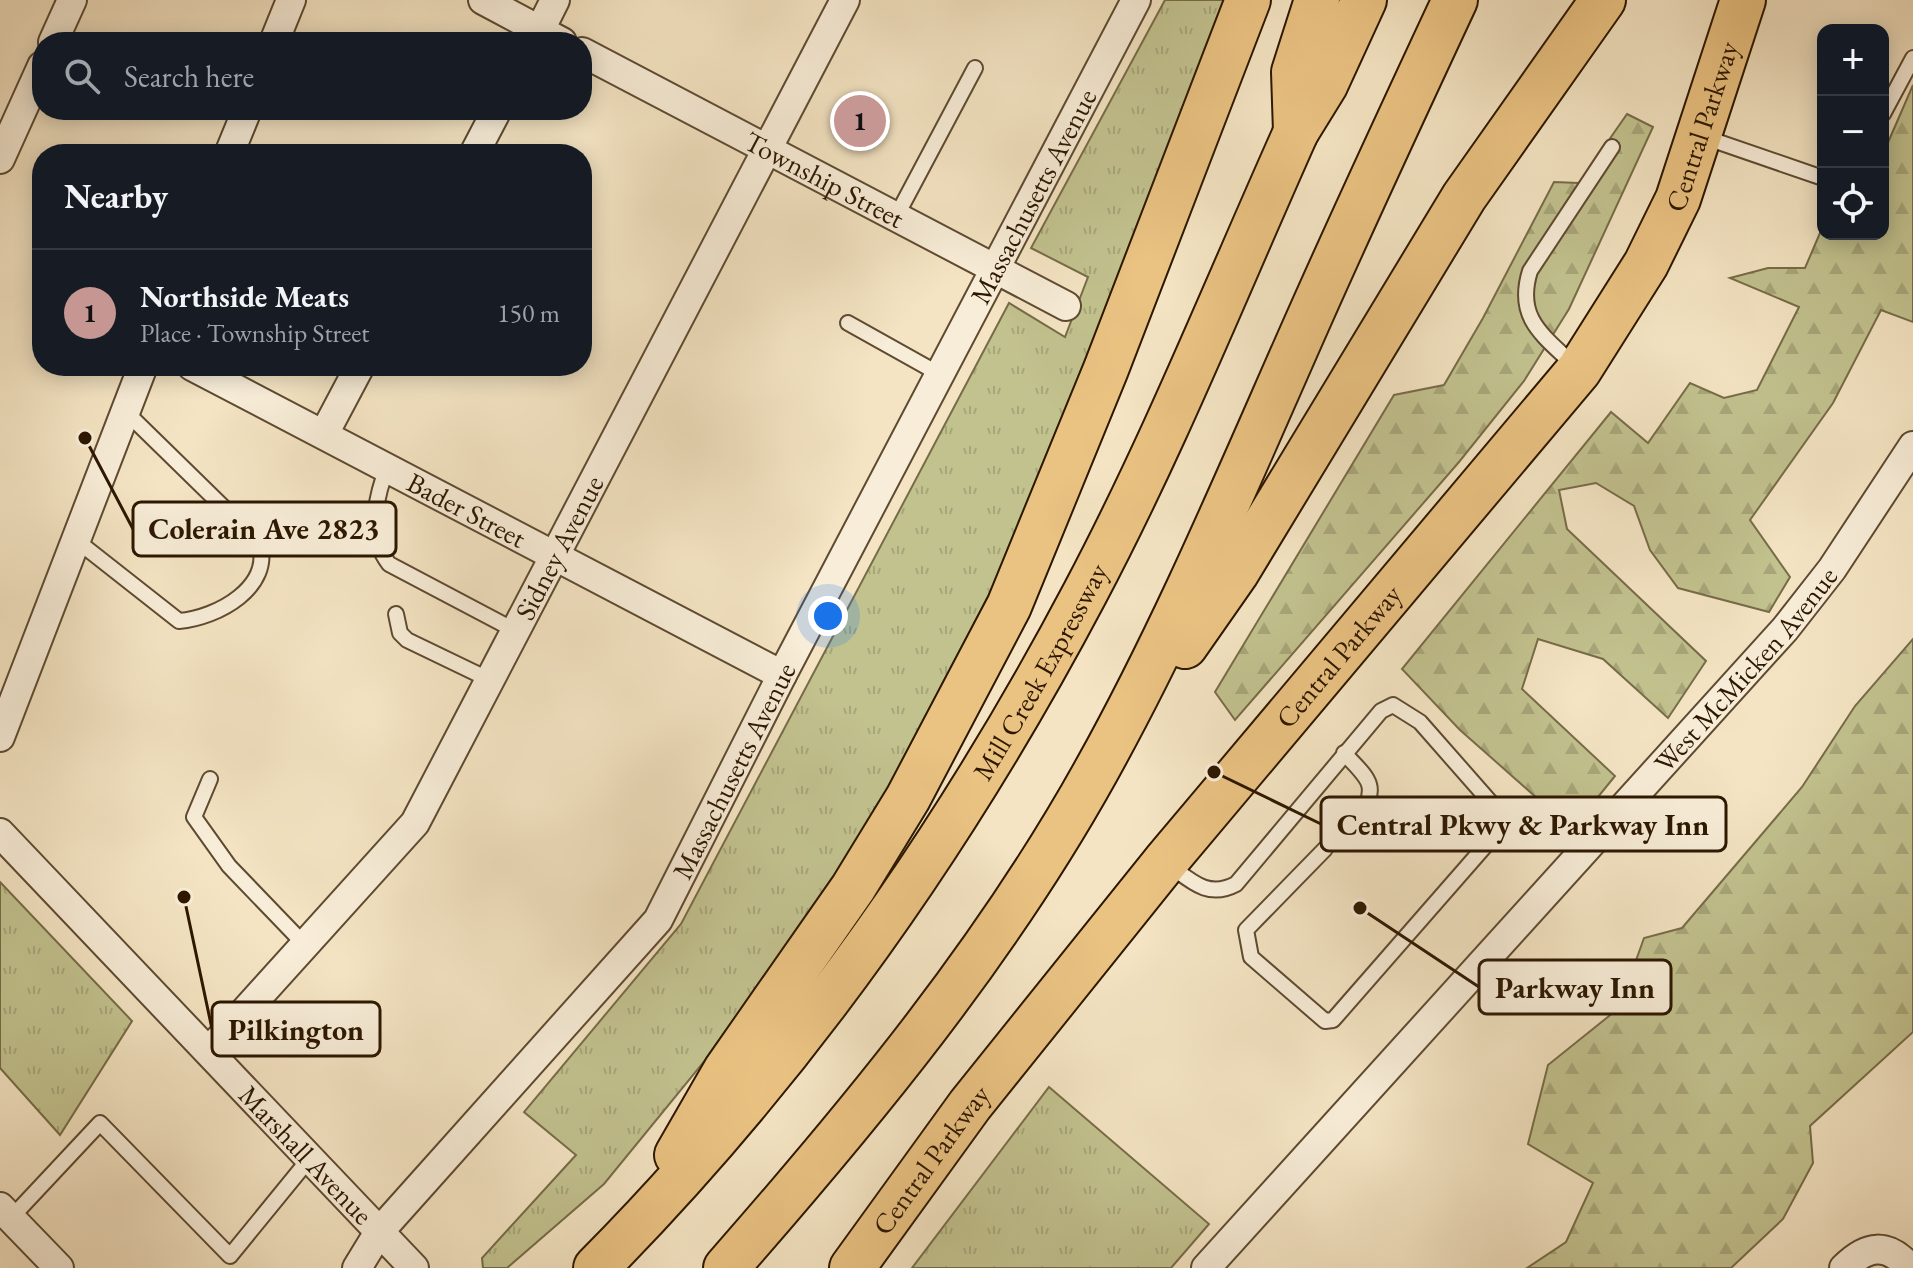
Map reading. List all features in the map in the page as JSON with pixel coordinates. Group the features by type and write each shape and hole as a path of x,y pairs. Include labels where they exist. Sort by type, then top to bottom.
{"main road":[{"path":"632,1232 726,1070 853,888 908,798 1009,606 1106,369 1248,0"},
{"path":"1296,132 1294,72 1317,0"},
{"name":"Mill Creek Expressway","path":"596,1268 632,1232 784,1060 865,953 941,843 1086,592 1296,132 1325,85 1364,0"},
{"path":"1096,772 1161,648 1222,518 1455,0"},
{"path":"726,1268 842,1131 972,965 1096,772 1236,573 1472,184 1603,0"},
{"name":"Central Parkway","path":"852,1268 970,1105 1165,862 1579,370 1646,264 1678,199 1743,0"}],"street":[{"path":"58,32 72,0"},
{"path":"278,32 291,0"},
{"path":"483,0 535,32"},
{"path":"547,32 555,0"},
{"name":"Sidney Avenue","path":"209,1051 415,823 845,0"},
{"name":"Massachusetts Avenue","path":"357,1268 379,1232 658,920 782,675 1136,0"},
{"name":"Township Street","path":"592,57 1066,306"},
{"path":"0,159 32,88"},
{"path":"233,144 243,120"},
{"path":"479,144 492,120"},
{"path":"0,737 139,376"},
{"name":"Bader Street","path":"211,376 782,675"},
{"path":"324,434 355,376"},
{"name":"West McMicken Avenue","path":"1206,1268 1785,629 1832,569 1913,446"},
{"name":"Marshall Avenue","path":"0,833 414,1268"},
{"path":"5,1212 59,1268"},
{"path":"1844,1268 1870,1249 1882,1248 1908,1256"}],"lane":[{"path":"1889,103 1913,58"},
{"path":"897,215 975,68"},
{"path":"1701,136 1817,176"},
{"path":"1579,370 1542,335 1527,313 1523,293 1530,271 1612,147"},
{"path":"848,323 941,375"},
{"path":"76,540 179,621 209,617 229,605 262,570 263,556 259,542 126,412"},
{"path":"387,468 377,497 378,550 389,564 516,631"},
{"path":"396,614 400,633 407,640 490,680"},
{"path":"1165,862 1205,889 1224,890 1236,884 1344,753 1381,711 1393,705 1420,722 1507,821 1333,1020 1325,1021 1251,957 1246,930 1325,849"},
{"path":"1344,753 1371,786 1372,798 1361,815"},
{"path":"210,779 194,817 229,866 305,945"},
{"path":"5,1212 29,1195 100,1123 226,1262 310,1158"}],"green space":[{"path":"1165,0 1230,0 1011,552 891,785 778,971 604,1184 507,1268 483,1268 482,1258 576,1155 524,1112 681,924 1009,303 1065,337 1088,277 1031,248"},
{"path":"1913,85 1913,322 1881,310 1833,403 1750,520 1790,577 1769,612 1678,588 1650,550 1634,506 1596,483 1559,490 1567,529 1706,661 1668,718 1603,659 1538,639 1522,689 1615,776 1572,829 1460,730 1402,669 1611,412 1648,443 1690,383 1724,398 1757,390 1799,307 1730,278 1768,268 1805,268 1817,240 1889,240 1889,140"},
{"path":"1627,114 1653,127 1569,309 1524,381 1459,462 1235,720 1215,692 1394,395 1444,385 1554,182 1579,183"},
{"path":"1913,639 1913,1032 1810,1126 1813,1163 1783,1219 1731,1268 1527,1268 1566,1242 1593,1183 1528,1144 1548,1065 1619,1008 1644,938 1682,928 1802,787 1855,706"},
{"path":"0,882 132,1021 60,1135 0,1068"},
{"path":"1049,1087 1209,1224 1171,1268 912,1268"}],"place":[{"name":"Northside Meats","path":"860,121"},
{"name":"Colerain Ave 2823","path":"85,438"},
{"name":"Central Pkwy & Parkway Inn","path":"1214,772"},
{"name":"Pilkington","path":"184,897"},
{"name":"Parkway Inn","path":"1360,908"}]}
